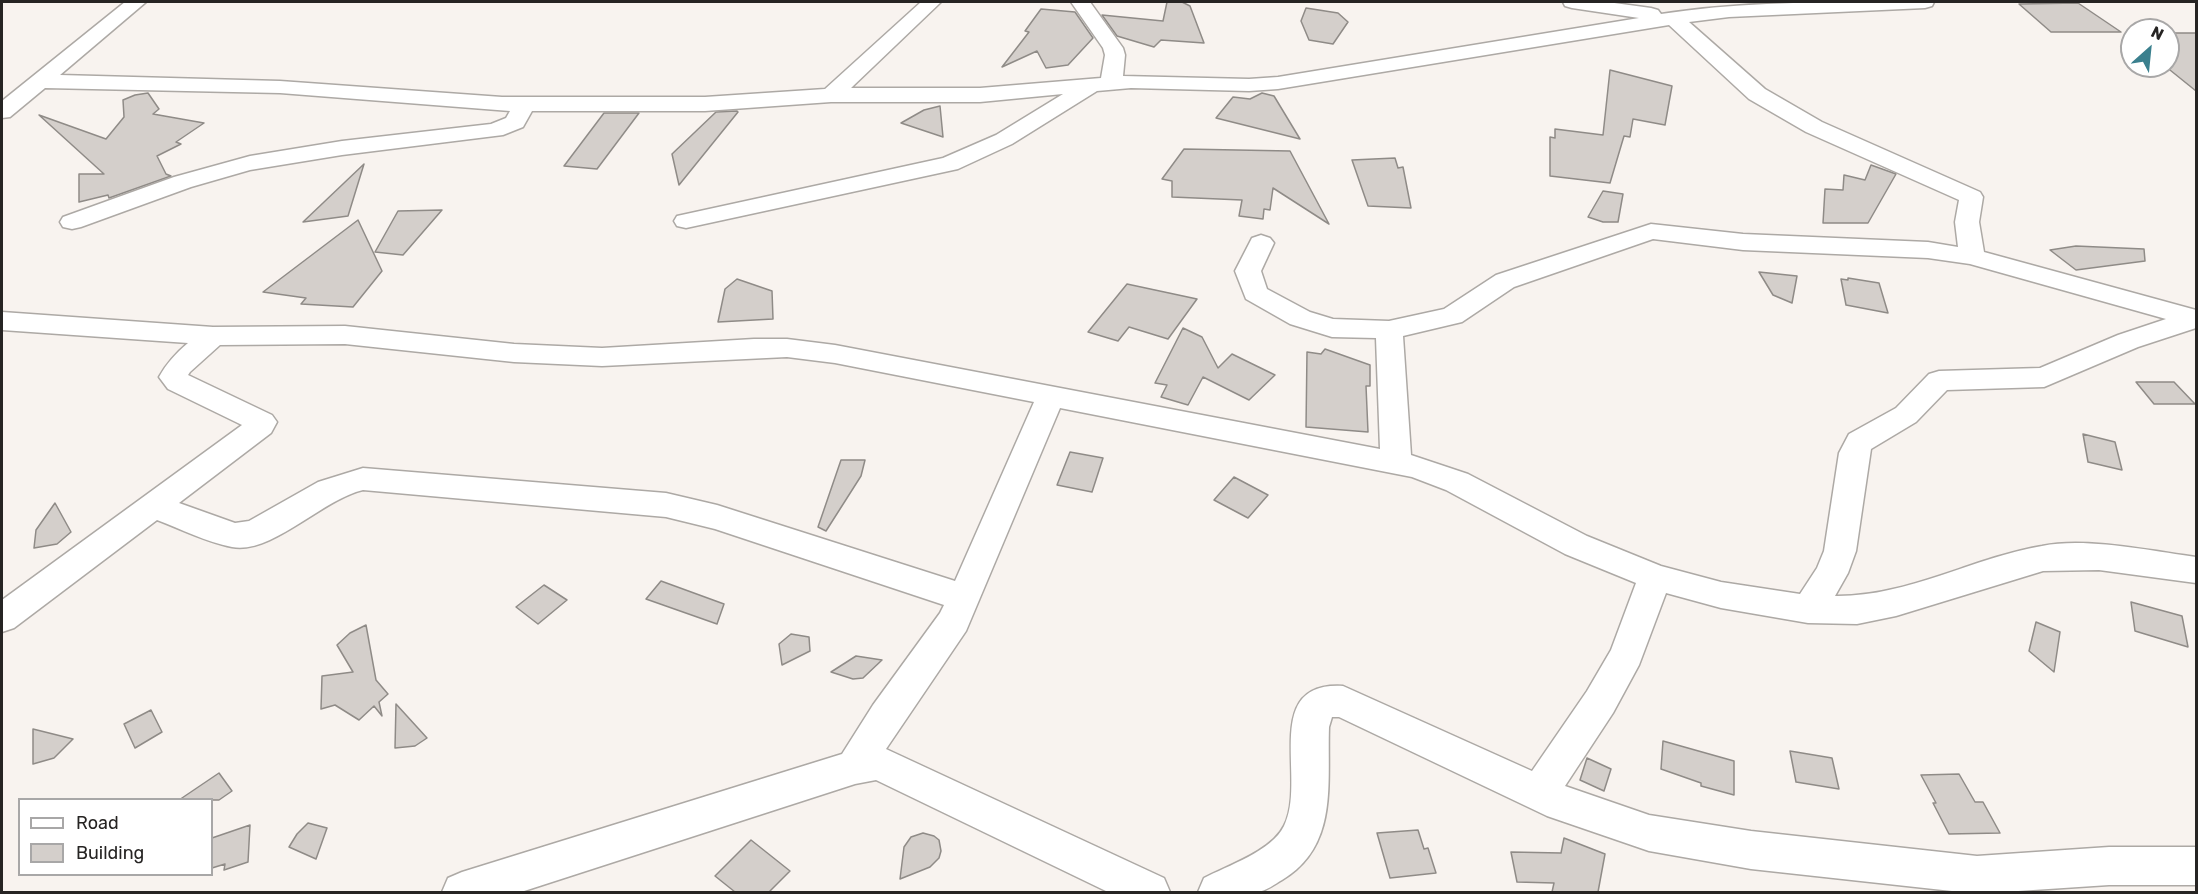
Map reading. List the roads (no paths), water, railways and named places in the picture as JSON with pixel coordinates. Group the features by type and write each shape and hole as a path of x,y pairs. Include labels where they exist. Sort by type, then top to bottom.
{"street":[{"path":"2,112 136,2"},
{"path":"831,95 932,2"},
{"path":"686,221 950,164 966,158 1037,120 1103,83 1115,55 1113,48 1081,2"},
{"path":"1572,2 1658,14 1690,36 1757,94 1814,127 1968,195 1971,200 1967,228 1972,257"},
{"path":"2,83 280,87 525,104 705,104 831,95 980,95 1103,83 1171,82 1249,85 1278,83 1550,40 1658,14 1925,2"},
{"path":"72,222 195,179 248,164 296,154 495,130 515,122 525,104"},
{"path":"1261,243 1248,271 1255,293 1281,309 1332,327 1389,330 1452,316 1504,281 1651,231 1743,242 1928,250 1972,257 2196,319"},
{"path":"1808,609 1832,573 1840,551 1854,453 1860,442 1906,415 1939,381 2044,377 2115,346 2196,319"},
{"path":"2,321 213,336 345,335 514,353 602,357 787,348 835,354 1417,467 1457,482 1576,545 1655,577 1720,595 1808,609 1857,610 1896,602 2043,558 2099,557 2196,570"},
{"path":"1389,330 1396,463"},
{"path":"2,618 155,507 261,426 262,422 178,382 173,377 179,366 213,336"},
{"path":"855,767 886,716 954,621 962,597 1051,396"},
{"path":"155,507 234,535 262,530 337,485 363,479 666,505 717,517 962,597"},
{"path":"1539,792 1600,702 1627,655 1655,577"},
{"path":"1218,892 1288,853 1302,832 1309,806 1310,725 1313,710 1327,701 1343,702 1561,803 1649,833 1751,849 1977,875 2109,866 2196,866"},
{"path":"462,892 855,767 878,763 1150,892"}]}
